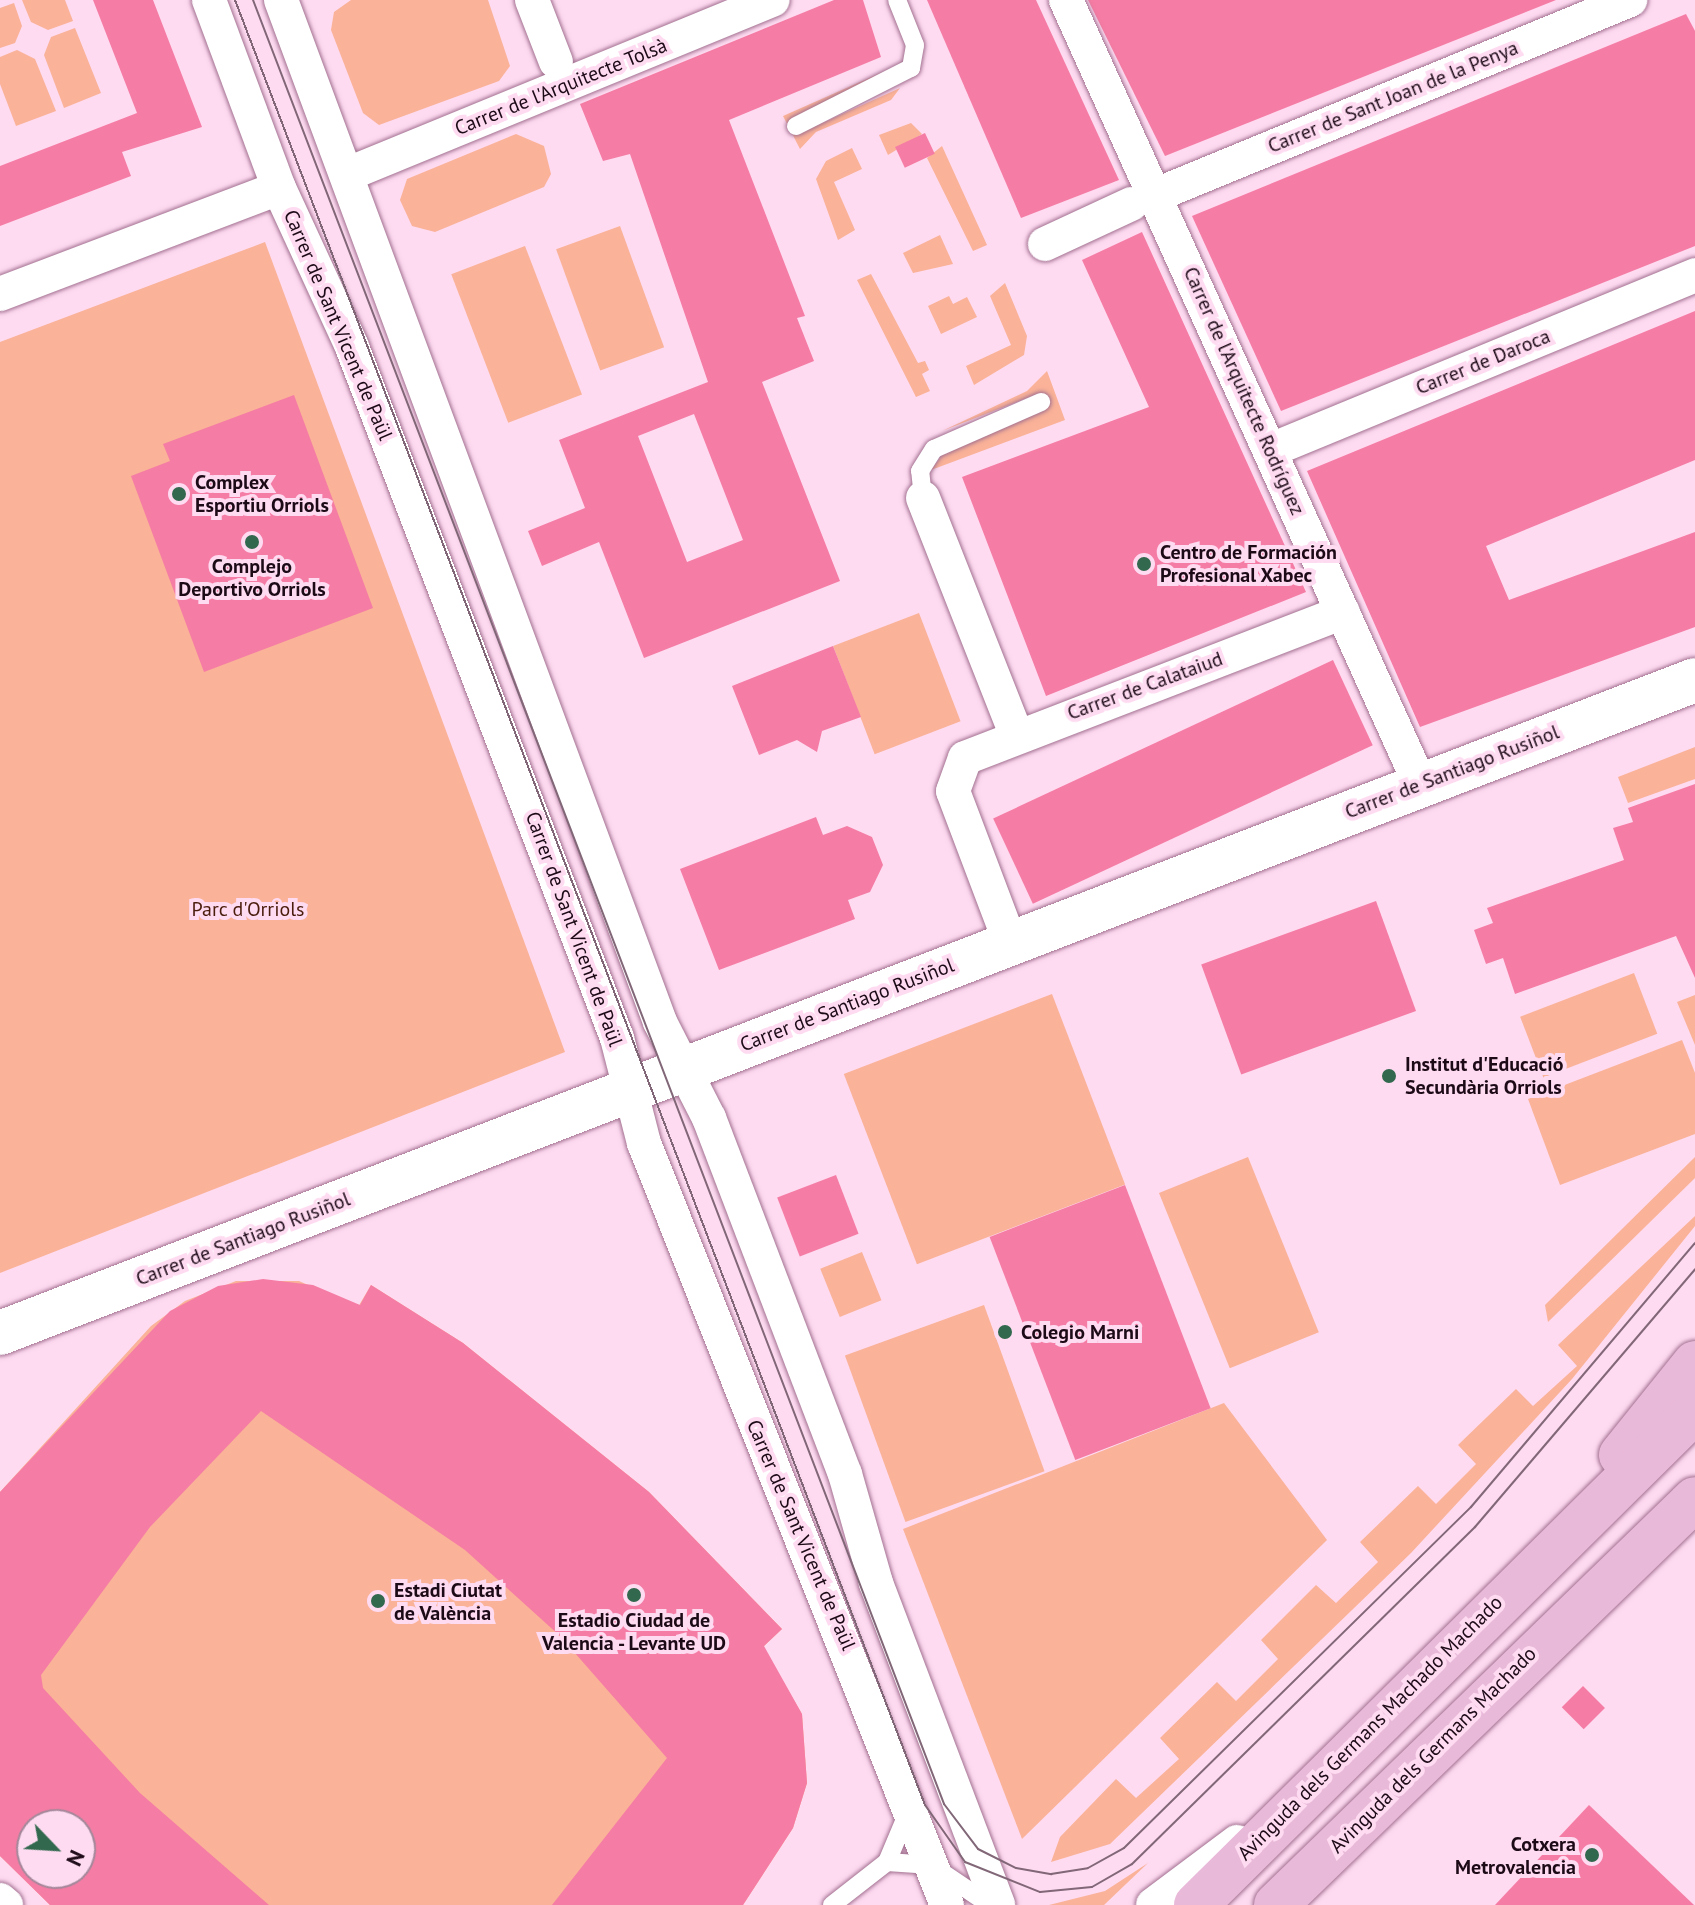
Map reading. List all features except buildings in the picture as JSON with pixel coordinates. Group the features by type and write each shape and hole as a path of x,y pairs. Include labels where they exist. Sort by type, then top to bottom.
{"main road":[{"path":"1546,1552 1695,1363"},
{"path":"1546,1552 1695,1411"},
{"name":"Avinguda dels Germans Machado","path":"1590,1595 1695,1478"},
{"name":"Avinguda dels Germans Machado","path":"1276,1905 1590,1595 1695,1499"},
{"name":"Avinguda dels Germans Machado Machado","path":"1196,1905 1302,1794 1546,1552"}],"street":[{"name":"Carrer de Sant Vicent de Paül","path":"209,0 279,188 363,376 617,1038 629,1092 947,1905"},
{"path":"281,0 348,174 405,347 684,1069 845,1474 876,1583 998,1905"},
{"path":"532,0 556,62"},
{"name":"Carrer de l'Arquitecte Tolsà","path":"348,174 773,0"},
{"name":"Carrer de l'Arquitecte Rodríguez","path":"1066,0 1144,200 1271,450 1420,784"},
{"name":"Carrer de Sant Joan de la Penya","path":"1045,244 1144,200 1630,0"},
{"path":"0,294 279,188"},
{"name":"Carrer de Daroca","path":"1271,450 1695,275"},
{"path":"923,498 1016,734"},
{"name":"Carrer de Calataiud","path":"1010,942 953,791 955,773 982,747 1343,612"},
{"name":"Carrer de Santiago Rusiñol","path":"0,1333 1695,680"},
{"path":"1153,1905 1302,1794"},
{"path":"0,1900 6,1905"}],"lane":[{"path":"796,126 911,68 915,45 897,0"},
{"path":"923,498 920,471 934,449 1041,402"},
{"path":"832,1905 887,1862 903,1837 905,1794"},
{"path":"887,1862 931,1865 990,1905"}],"green space":[{"path":"22,0 65,0 73,21 48,30 31,22"},
{"path":"351,0 488,0 510,66 499,81 379,125 363,113 331,30 334,12"},
{"path":"14,3 22,26 15,43 0,48 0,8"},
{"path":"75,28 101,93 64,108 44,55 51,37"},
{"path":"17,50 35,59 56,111 16,126 0,84 0,57"},
{"path":"903,63 800,133 900,88 891,100 816,132 800,149 783,116"},
{"path":"911,123 922,134 888,155 879,135"},
{"path":"516,134 544,146 551,174 544,187 435,232 412,226 400,200 407,179"},
{"path":"942,146 987,245 973,251 927,158"},
{"path":"852,148 862,169 834,182 855,230 838,240 816,179 826,161"},
{"path":"620,226 664,347 600,370 556,249"},
{"path":"940,235 953,264 913,273 903,253"},
{"name":"Parc d'Orriols","path":"265,242 565,1052 0,1273 0,342"},
{"path":"525,246 582,394 508,423 451,274"},
{"path":"871,274 918,363 925,361 929,370 922,374 930,391 916,397 857,280"},
{"path":"1005,283 1027,336 1024,355 974,385 966,366 1011,345 990,296"},
{"path":"949,296 953,304 967,297 977,317 941,334 928,306"},
{"path":"1047,371 1065,420 931,470 943,454 1037,394 942,431 1027,391"},
{"path":"919,613 961,721 875,754 833,646"},
{"path":"1695,747 1695,779 1628,803 1618,777"},
{"path":"1634,973 1657,1034 1543,1077 1520,1017"},
{"path":"1052,994 1125,1184 917,1264 844,1074"},
{"path":"1695,995 1695,1045 1677,1002"},
{"path":"1682,1040 1695,1073 1695,1134 1560,1185 1528,1099"},
{"path":"1248,1157 1319,1332 1230,1368 1159,1193"},
{"path":"1695,1157 1695,1178 1548,1322 1545,1305"},
{"path":"1695,1216 1695,1226 1572,1379 1411,1553 1110,1844 1051,1862 1060,1837 1116,1779 1136,1798 1179,1759 1160,1738 1217,1682 1236,1701 1278,1659 1261,1640 1316,1585 1336,1603 1378,1562 1360,1542 1418,1486 1436,1504 1476,1464 1458,1445 1516,1389 1533,1406 1577,1366 1558,1345"},
{"path":"862,1252 881,1300 840,1317 820,1269"},
{"name":"Estadi Ciutat de València","path":"236,1281 299,1281 358,1307 371,1285 463,1343 649,1492 782,1629 763,1647 802,1714 807,1783 793,1828 743,1905 50,1905 34,1889 96,1889 96,1809 16,1809 16,1872 0,1856 0,1492 151,1326 185,1301"},
{"path":"984,1305 1045,1471 905,1522 845,1356"},
{"path":"1224,1403 1327,1540 1022,1839 903,1529"},
{"path":"1148,1863 1104,1905 1049,1905 1105,1891"}],"tram line":[{"path":"235,0 925,1805 965,1862 1040,1892 1092,1887 1132,1864 1475,1527 1695,1269"},
{"path":"253,0 944,1804 978,1849 1016,1868 1051,1874 1088,1868 1124,1848 1471,1507 1695,1243"}],"place":[{"name":"Complex Esportiu Orriols","path":"179,494"},
{"name":"Complejo Deportivo Orriols","path":"252,542"},
{"name":"Centro de Formación Profesional Xabec","path":"1144,564"},
{"name":"Institut d'Educació Secundària Orriols","path":"1389,1076"},
{"name":"Colegio Marni","path":"1005,1332"},
{"name":"Estadio Ciudad de Valencia - Levante UD","path":"634,1595"},
{"name":"Estadi Ciutat de València","path":"378,1601"},
{"name":"Cotxera Metrovalencia","path":"1592,1855"}]}
